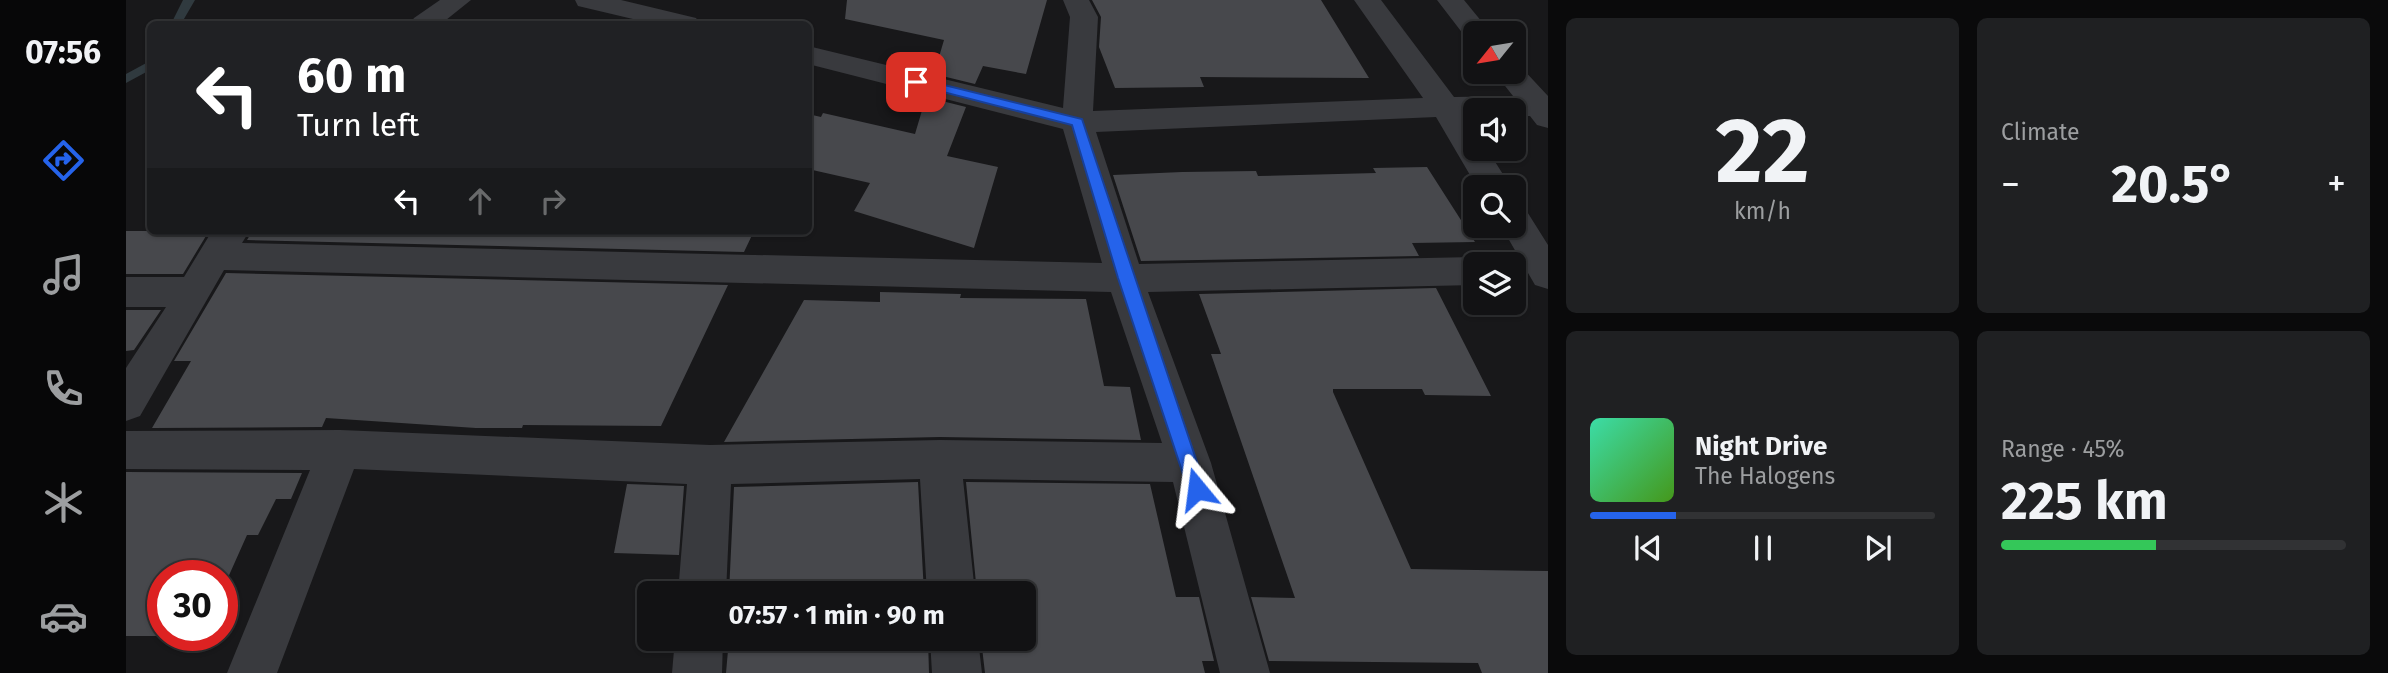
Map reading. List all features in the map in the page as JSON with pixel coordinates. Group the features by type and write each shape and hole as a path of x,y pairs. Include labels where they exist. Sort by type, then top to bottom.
{"street":[{"path":"428,21 458,0"},
{"path":"588,0 674,21"},
{"path":"1076,0 1084,17 1077,122 1125,278 1190,463 1245,673"},
{"path":"1367,0 1446,107 1487,175"},
{"path":"1450,0 1468,21"},
{"path":"812,56 1077,122 1446,107 1544,110"},
{"path":"1520,84 1544,110"},
{"path":"1522,238 1535,272"},
{"path":"126,403 223,243 1125,278 1463,271"},
{"path":"126,292 195,292"},
{"path":"126,450 339,451 710,465 940,459 1190,463"},
{"path":"252,673 339,451"},
{"path":"940,459 950,581"},
{"path":"703,581 710,465"},
{"path":"697,673 698,651"},
{"path":"955,651 957,673"}],"building":[{"path":"847,0 1047,0 1026,74 983,66 975,84 934,74 944,40 845,19"},
{"path":"1092,0 1321,0 1369,78 1200,77 1204,87 1115,88 1099,47 1101,17"},
{"path":"926,97 966,107 947,156 998,167 974,248 854,211 870,183 812,170 812,115 821,117 823,113 915,134"},
{"path":"1427,167 1463,223 1463,238 1472,238 1475,242 1412,243 1419,256 1141,261 1113,175 1256,171 1258,176 1376,173 1373,168"},
{"path":"126,231 147,231 147,235 207,235 183,274 126,274"},
{"path":"250,235 752,235 744,252 247,240"},
{"path":"226,273 728,285 661,426 523,425 522,428 476,428 326,418 322,427 152,428 191,361 174,361"},
{"path":"1436,288 1491,396 1425,395 1422,389 1333,389 1333,392 1411,569 1548,571 1548,673 1482,673 1478,663 1269,661 1251,597 1295,598 1211,354 1221,354 1199,294"},
{"path":"880,292 961,294 960,298 1086,299 1104,386 1130,387 1141,440 940,437 724,442 804,300 880,302"},
{"path":"126,310 161,310 134,350 126,351"},
{"path":"126,472 302,473 291,499 276,499 258,535 247,535 236,560 147,560 147,636 126,636"},
{"path":"918,482 923,581 730,581 734,487"},
{"path":"966,482 1150,484 1176,597 1199,597 1214,661 1202,661 1205,673 985,673 982,651 1036,651 1036,581 976,581"},
{"path":"627,484 684,486 679,555 614,553"},
{"path":"728,651 928,651 929,673 726,673"}],"waterway":[{"path":"178,21 189,0"},
{"path":"126,79 147,67"}],"route":[{"path":"916,82 1077,122 1125,278 1197,489"}]}
